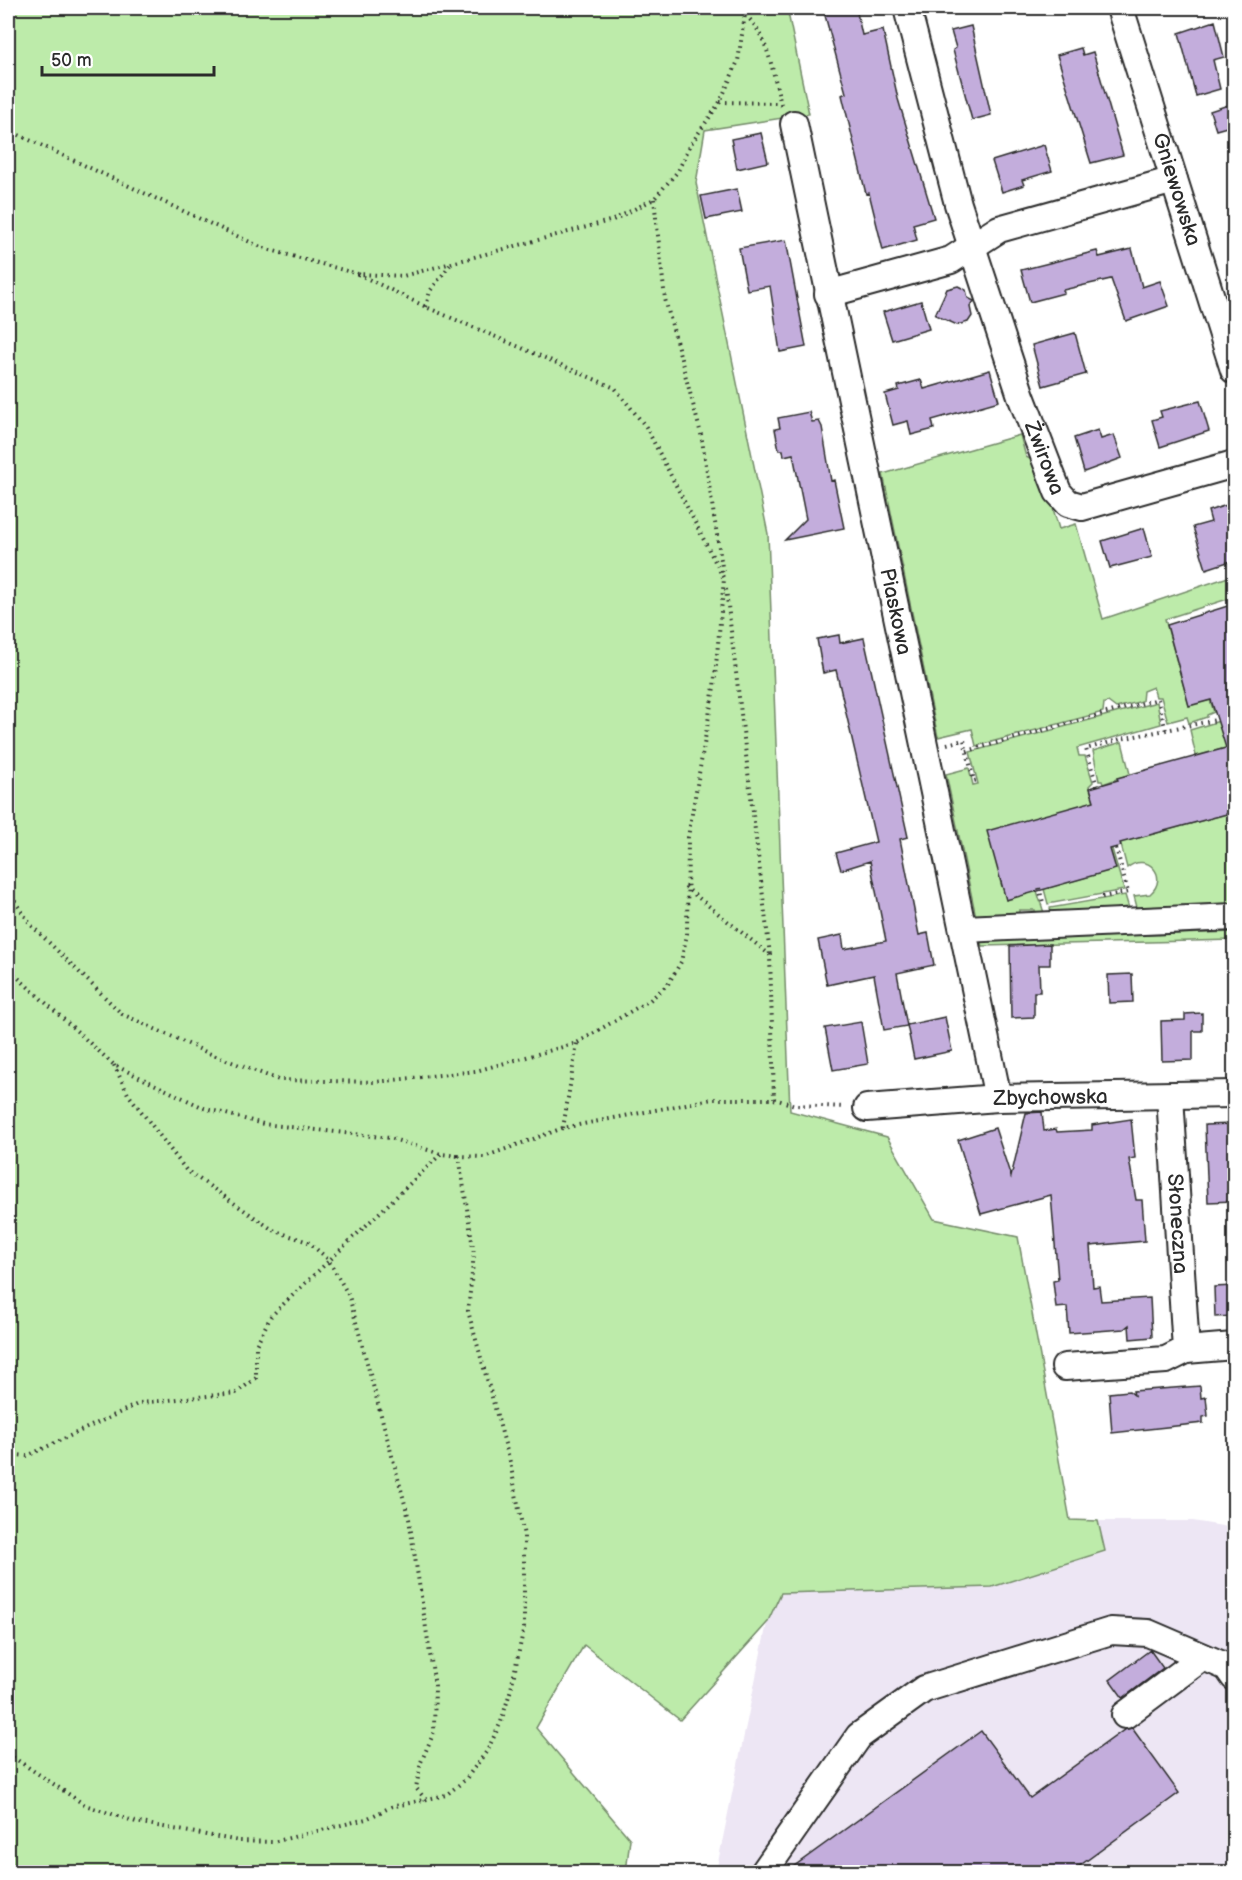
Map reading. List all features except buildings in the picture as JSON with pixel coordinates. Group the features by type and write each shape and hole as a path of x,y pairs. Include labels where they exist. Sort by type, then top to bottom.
{"street":[{"name":"Żwirowa","path":"907,8 958,204 1021,396 1058,492 1068,503 1082,507 1234,464"},
{"name":"Gniewowska","path":"1120,8 1234,370"},
{"name":"Piaskowa","path":"788,115 926,750 998,1098"},
{"path":"828,294 951,260 999,229 1174,180"},
{"path":"964,929 1234,917"},
{"name":"Zbychowska","path":"867,1108 998,1098 1234,1094"},
{"name":"Słoneczna","path":"1170,1096 1186,1350"},
{"path":"1065,1367 1166,1360 1186,1350 1234,1346"},
{"path":"764,1872 859,1736 924,1689 1111,1631 1148,1633 1227,1667 1234,1677"},
{"path":"1125,1715 1203,1657"}],"path":[{"path":"720,102 788,115 765,42 746,13 736,8"},
{"path":"358,274 402,276 450,265 613,220 654,199 678,171 691,144 720,102 738,61 746,8"},
{"path":"8,130 263,248 358,274 426,307 615,388 646,427 724,579 714,687 688,837 685,886 687,934 681,962 668,984 650,1000 577,1043 476,1071 376,1082 279,1080 208,1053 122,1014 31,925 8,891"},
{"path":"654,199 664,299 701,434 724,579 770,955 774,1099"},
{"path":"426,307 430,291 450,265"},
{"path":"967,751 1158,699 1166,731"},
{"path":"1097,786 1086,749 1121,739 1216,720"},
{"path":"926,750 964,740 974,781 978,780"},
{"path":"1116,848 1136,921"},
{"path":"685,886 770,955"},
{"path":"8,966 114,1065 204,1107 263,1124 390,1138 441,1154 484,1157 563,1128 712,1099 774,1099 795,1105 867,1108"},
{"path":"8,974 15,975"},
{"path":"563,1128 577,1043"},
{"path":"114,1065 128,1094 186,1170 273,1230 308,1242 328,1259 349,1296 409,1518 435,1686 434,1732 421,1762 416,1788 426,1800"},
{"path":"8,1454 27,1456 140,1403 236,1393 256,1378 256,1345 271,1316 328,1259 441,1154"},
{"path":"8,1754 85,1805 136,1822 239,1841 273,1842 366,1820 391,1808 446,1795 465,1780 487,1751 501,1722 511,1689 524,1627 524,1536 510,1462 468,1311 474,1254 459,1156"}],"shaded area":[{"path":"1098,1521 1193,1521 1234,1528 1234,1872 716,1872 767,1623 781,1593 920,1590 1044,1571 1104,1552"}],"green space":[{"path":"8,8 787,8 809,114 705,130 696,183 768,534 790,1111 887,1137 934,1219 1018,1237 1070,1520 1098,1521 1105,1551 992,1587 781,1593 767,1623 680,1720 584,1645 536,1728 630,1839 626,1872 8,1872"},
{"path":"1020,435 1026,457 1040,464 1059,529 1076,524 1103,619 1234,575 1234,597 1165,619 1189,705 1210,700 1214,712 1207,717 1189,723 1187,717 1168,722 1161,697 1156,697 1153,687 1143,691 1142,701 1116,708 1108,702 1104,703 1103,712 976,746 972,729 938,737 883,474"},
{"path":"1157,702 1161,724 1077,748 1079,756 1085,756 1093,782 1089,786 1094,801 999,876 1002,887 1037,891 1045,916 1036,917 1035,910 1019,910 1019,915 976,917 946,774 969,768 973,785 978,784 970,752"},
{"path":"1226,719 1233,746 1196,756 1190,730"},
{"path":"1122,742 1130,774 1103,784 1099,781 1093,751"},
{"path":"1234,812 1234,911 1139,915 1134,896 1150,894 1156,887 1157,874 1148,864 1142,862 1127,868 1120,841"},
{"path":"1110,849 1112,849 1124,890 1048,904 1044,889 1115,869"},
{"path":"1125,895 1131,915 1052,916 1050,908"},
{"path":"1138,928 1148,935 1234,932 1234,940 982,946 981,943 986,939"}]}
